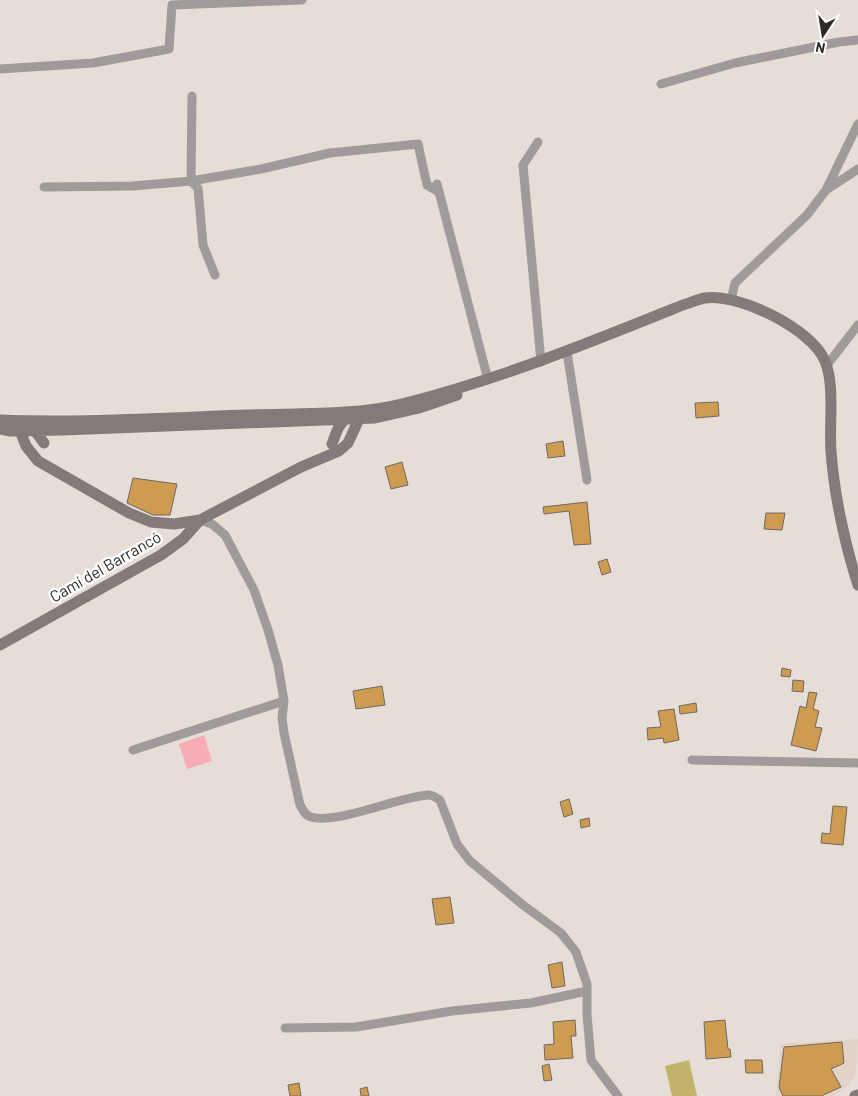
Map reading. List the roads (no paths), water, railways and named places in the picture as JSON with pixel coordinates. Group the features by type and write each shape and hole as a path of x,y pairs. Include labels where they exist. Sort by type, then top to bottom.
{"main road":[{"path":"0,420 74,421 329,412 390,406 488,380 541,362 698,300 706,298 731,300 762,310 798,331 813,344 824,358 830,374 829,430 832,458 845,539 858,585"},
{"path":"0,429 20,431 320,421 341,423 375,418 419,408 466,392 488,380"},
{"path":"330,450 341,423 352,415 379,412 390,406"},
{"path":"244,415 251,418 336,416 341,423 352,431"},
{"name":"Camí del Barrancó","path":"0,645 161,555 183,539 200,520 330,450 338,451 348,443 358,419"},
{"path":"26,446 35,430 43,426 60,425 74,421"},
{"path":"320,421 330,438 330,450"},
{"path":"0,425 35,430 44,443"},
{"path":"49,468 44,456 44,443 51,430"},
{"path":"20,431 26,446 38,462 129,512 151,522 174,524 200,520"}],"street":[{"path":"0,69 94,63 169,49 172,5 302,0"},
{"path":"661,84 735,63 838,42 858,40"},
{"path":"192,96 191,181 198,188 202,245 215,275"},
{"path":"731,300 735,283 807,215 826,190 858,124"},
{"path":"538,142 523,165 541,362"},
{"path":"44,187 133,186 191,181 261,169 330,153 418,144 427,185 438,188 488,380"},
{"path":"826,190 858,169"},
{"path":"827,366 858,325"},
{"path":"567,352 587,480"},
{"path":"200,520 212,524 225,535 254,590 278,666 284,701 284,733 300,805 307,815 320,819 355,813 400,800 431,795 440,800 457,844 470,860 523,905 561,933 576,952 587,984 587,1015 591,1060 618,1096"},
{"path":"133,750 284,701"},
{"path":"692,760 858,763"},
{"path":"285,1028 356,1027 452,1011 531,1003 587,991"}]}
